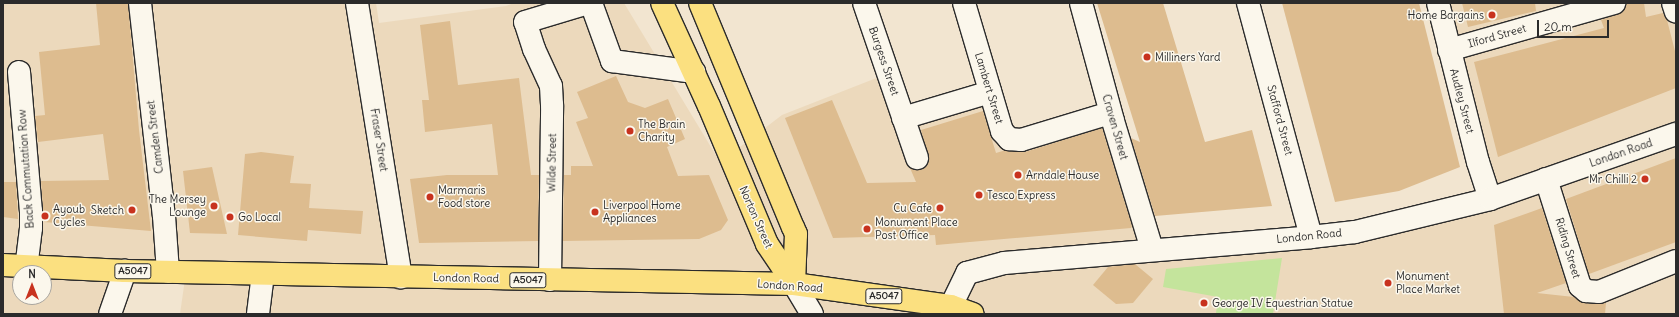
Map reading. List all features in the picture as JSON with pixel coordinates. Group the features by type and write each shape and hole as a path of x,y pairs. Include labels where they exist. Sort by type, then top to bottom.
{"main road":[{"name":"Norton Street","path":"662,3 694,72 767,244 794,284"},
{"path":"700,3 796,234 794,284"},
{"name":"London Road","path":"52,267 168,272 794,284 951,306 973,314"}],"street":[{"name":"Camden Street","path":"140,3 164,216 168,272"},
{"name":"Fraser Street","path":"357,3 401,277"},
{"name":"Wilde Street","path":"550,280 551,86 534,49 525,22 588,3"},
{"path":"591,3 612,61 694,72"},
{"name":"Burgess Street","path":"864,3 917,158"},
{"name":"Lambert Street","path":"964,3 1002,131 1009,139 1015,140 1111,117"},
{"name":"Craven Street","path":"1081,3 1111,117 1152,249"},
{"name":"Stafford Street","path":"1248,3 1311,237"},
{"name":"Audley Street","path":"1438,3 1478,162 1490,199"},
{"name":"Ilford Street","path":"1449,50 1614,3"},
{"path":"1674,3 1676,12"},
{"name":"Back Commutation Row","path":"19,72 31,211 31,228 26,265"},
{"path":"904,118 990,92"},
{"name":"London Road","path":"951,306 966,272 1004,263 1355,232 1490,199 1676,134"},
{"name":"Riding Street","path":"1546,179 1580,286 1586,291 1600,292 1676,261"},
{"path":"110,314 125,271"},
{"path":"258,314 263,274"},
{"path":"794,284 812,314"}],"shaded area":[{"path":"3,3 376,3 379,23 506,6 514,3 624,3 720,162 782,115 879,77 902,128 1004,98 1016,139 1103,115 1152,249 1311,237 1489,199 1438,3 1676,3 1676,314 180,314 186,272 125,271 110,314 3,314"}],"green space":[{"path":"1282,258 1273,314 1216,313 1218,297 1163,287 1166,269"}],"building":[{"path":"96,3 128,3 139,130 151,231 44,222 41,181 109,180 103,134 38,142 35,116 45,115 39,52 100,45"},
{"name":"Milliners Yard","path":"1097,3 1163,3 1205,142 1252,130 1272,206 1155,216 1131,138 1140,142"},
{"path":"1282,3 1419,3 1460,167 1399,191 1335,202"},
{"name":"Home Bargains","path":"1462,3 1535,3 1536,11 1468,27"},
{"path":"1626,3 1644,3 1646,17 1663,13 1667,20 1676,55 1676,88 1498,157 1474,62 1604,28 1601,20 1623,12"},
{"path":"450,21 458,85 519,78 531,175 539,175 538,241 419,243 410,179 447,175 498,175 492,124 425,132 422,100 429,100 420,25"},
{"path":"616,76 628,102 645,108 668,99 685,139 667,147 678,176 709,175 728,220 721,230 699,239 563,241 564,175 571,175 571,166 593,166 576,122 588,118 577,92"},
{"name":"Arndale House","path":"832,100 867,183 916,182 910,168 921,170 927,166 929,160 921,130 983,111 996,153 1006,150 1025,152 1102,128 1132,226 1131,228 936,245 935,235 833,238 785,118"},
{"path":"261,152 294,156 290,183 311,184 309,208 363,211 361,234 308,230 307,241 238,235 245,154"},
{"path":"1676,158 1676,242 1589,274 1566,199"},
{"path":"212,167 227,234 190,233 183,171"},
{"path":"3,182 16,182 18,219 3,217"},
{"path":"1542,208 1566,283 1537,293 1574,297 1585,303 1606,303 1605,314 1504,314 1494,225"},
{"path":"1135,264 1153,279 1133,303 1116,304 1093,285 1108,267"}],"place":[{"name":"Home Bargains","path":"1492,15"},
{"name":"Milliners Yard","path":"1147,57"},
{"name":"The Brain Charity","path":"630,131"},
{"name":"Arndale House","path":"1018,175"},
{"name":"Mr Chilli 2","path":"1645,179"},
{"name":"Tesco Express","path":"979,195"},
{"name":"Marmaris Food store","path":"430,197"},
{"name":"The Mersey Lounge","path":"214,206"},
{"name":"Cu Cafe","path":"940,208"},
{"name":"Sketch","path":"132,210"},
{"name":"Liverpool Home Appliances","path":"595,212"},
{"name":"Ayoub Cycles","path":"45,216"},
{"name":"Go Local","path":"230,217"},
{"name":"Monument Place Post Office","path":"867,229"},
{"name":"Monument Place Market","path":"1388,283"},
{"name":"George IV Equestrian Statue","path":"1204,303"}]}
